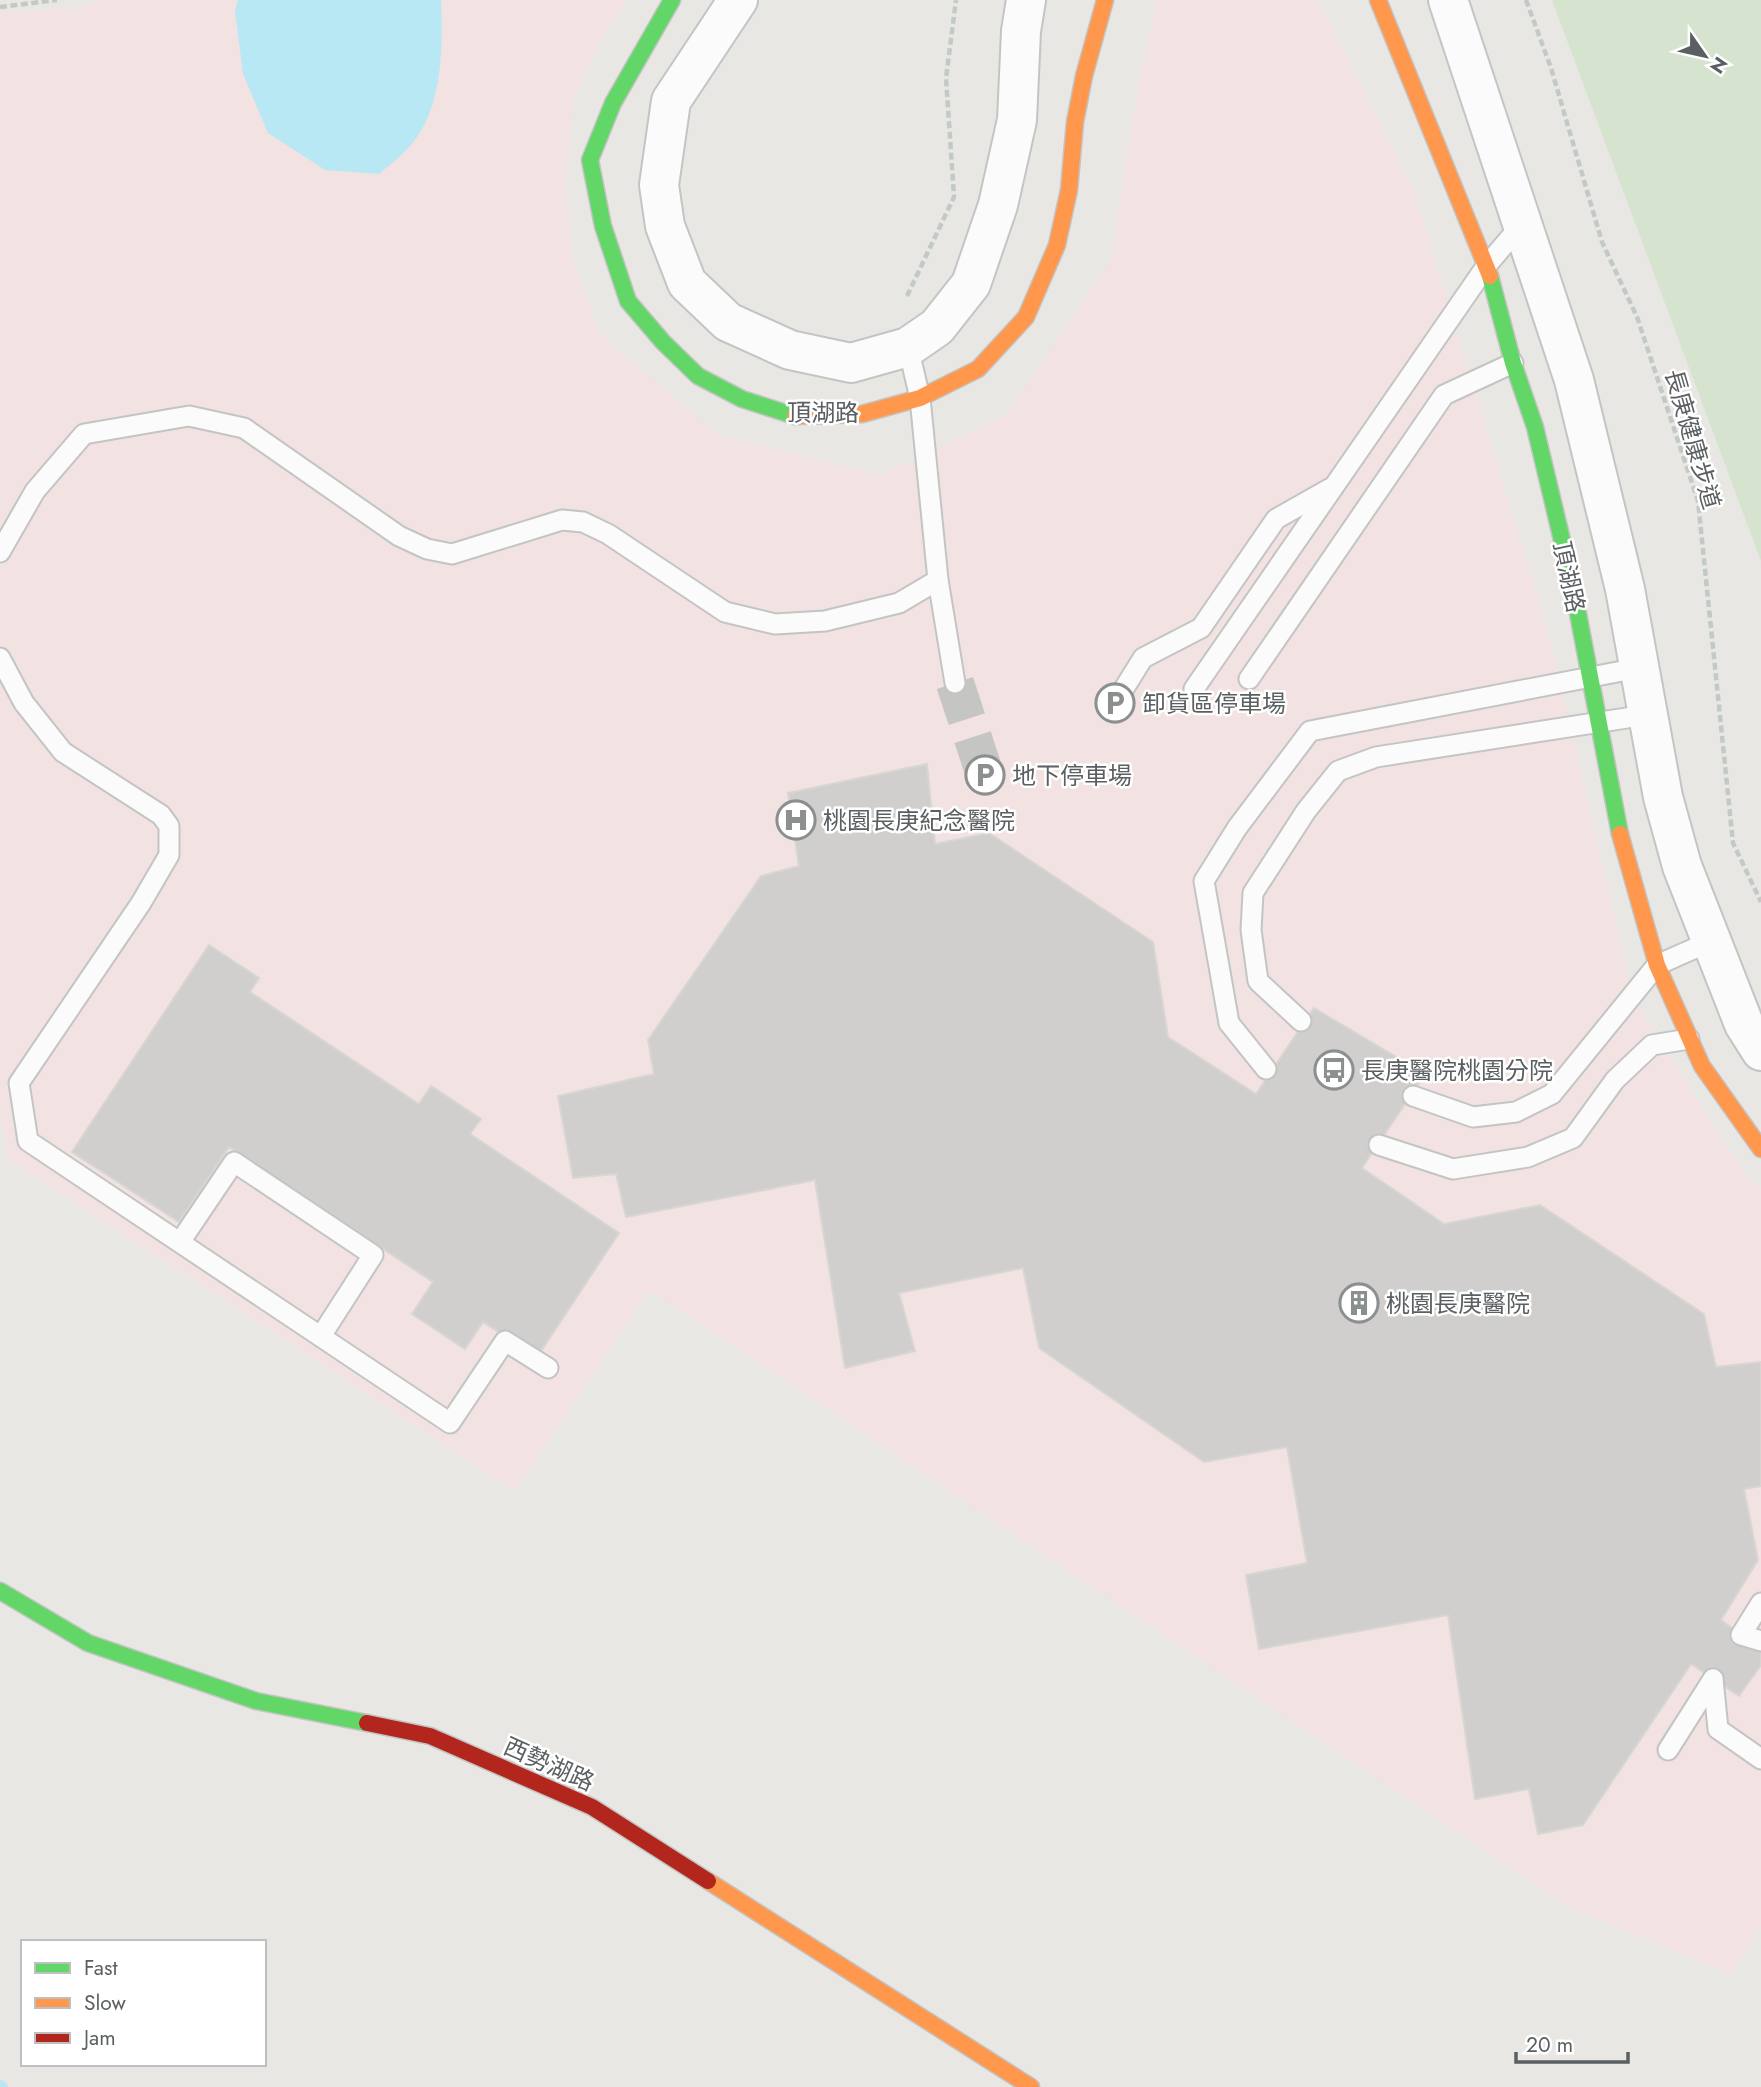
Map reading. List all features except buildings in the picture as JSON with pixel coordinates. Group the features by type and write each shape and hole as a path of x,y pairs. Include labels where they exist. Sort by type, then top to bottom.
{"street":[{"name":"頂湖路","path":"672,0 613,103 590,160 603,226 628,301 698,376 742,399 788,416 862,414 920,398 978,369 1026,317 1057,244 1069,190 1082,87 1105,0"},
{"name":"頂湖路","path":"738,0 671,101 659,185 665,226 687,283 728,322 790,350 851,363 908,346 937,327 971,284 998,205 1017,120 1021,31 1026,0"},
{"name":"頂湖路","path":"1378,0 1487,265 1513,363 1538,440 1572,582 1620,833 1657,965 1702,1066 1761,1149"},
{"name":"頂湖路","path":"1448,0 1574,380 1625,589 1646,715 1669,820 1709,942 1744,1024 1761,1051"},
{"name":"西勢湖路","path":"0,1591 88,1643 256,1701 430,1736 592,1807 1031,2087"}],"lane":[{"path":"1194,689 1487,265 1522,224"},
{"path":"908,346 920,398 938,580 955,683"},
{"path":"1249,679 1444,394 1513,363"},
{"path":"0,552 35,491 84,434 189,416 244,428 399,536 453,554 562,520 583,522 608,534 725,612 775,624 825,621 899,603 938,580"},
{"path":"1115,703 1143,658 1201,628 1276,519 1333,487"},
{"path":"0,658 24,704 62,752 161,815 169,825 169,855 19,1083 28,1141 450,1423 505,1341 548,1368"},
{"path":"1266,1069 1229,1023 1204,881 1237,828 1310,732 1638,668"},
{"path":"1301,1021 1258,981 1251,930 1253,893 1306,811 1338,771 1376,757 1646,715"},
{"path":"1413,1096 1473,1117 1516,1112 1552,1094 1657,965 1709,942"},
{"path":"1379,1145 1453,1168 1528,1157 1573,1138 1615,1080 1652,1045 1689,1039"},
{"path":"180,1242 234,1162 269,1185 373,1255 321,1336"},
{"path":"1761,1603 1741,1635 1761,1641"},
{"path":"1668,1750 1713,1679 1718,1729 1761,1759"}],"path":[{"path":"0,7 57,0"},
{"path":"907,296 954,197 946,78 956,0"},
{"name":"長庚健康步道","path":"1526,0 1551,68 1602,242 1637,317 1698,501 1733,843 1761,902"}],"shaded area":[{"name":"桃園長庚紀念醫院","path":"105,0 628,0 601,39 573,100 566,187 573,260 600,334 717,435 881,475 1007,415 1111,261 1137,91 1157,0 1318,0 1414,191 1551,641 1633,998 1742,1170 1761,1190 1761,1926 1731,1974 1573,1909 649,1290 515,1491 8,1159 0,1110 0,11 17,13 79,8"}],"green space":[{"path":"1552,0 1761,0 1761,561"}],"water":[{"path":"238,0 441,0 439,76 429,113 422,130 411,145 379,174 325,170 268,133 243,74 235,11"}],"tunnel":[{"path":"955,683 985,775"}],"traffic: fast":[{"path":"672,0 613,103 590,160 603,226 628,301 663,342 698,376 742,399 795,416"},
{"path":"1490,276 1513,363 1535,427 1572,582 1620,834"},
{"path":"0,1591 88,1643 256,1701 367,1723"}],"traffic: slow":[{"path":"795,416 862,414 920,398 978,369 1026,317 1057,245 1069,190 1075,122 1084,76 1105,0"},
{"path":"1378,0 1490,276"},
{"path":"1620,834 1657,965 1702,1066 1761,1149"},
{"path":"708,1881 1031,2087"}],"traffic: jam":[{"path":"367,1723 430,1736 592,1807 708,1881"}],"place":[{"name":"卸貨區停車場","path":"1115,703"},
{"name":"地下停車場","path":"985,775"},
{"name":"桃園長庚紀念醫院","path":"796,820"},
{"name":"長庚醫院桃園分院","path":"1334,1070"},
{"name":"桃園長庚醫院","path":"1359,1303"}]}
